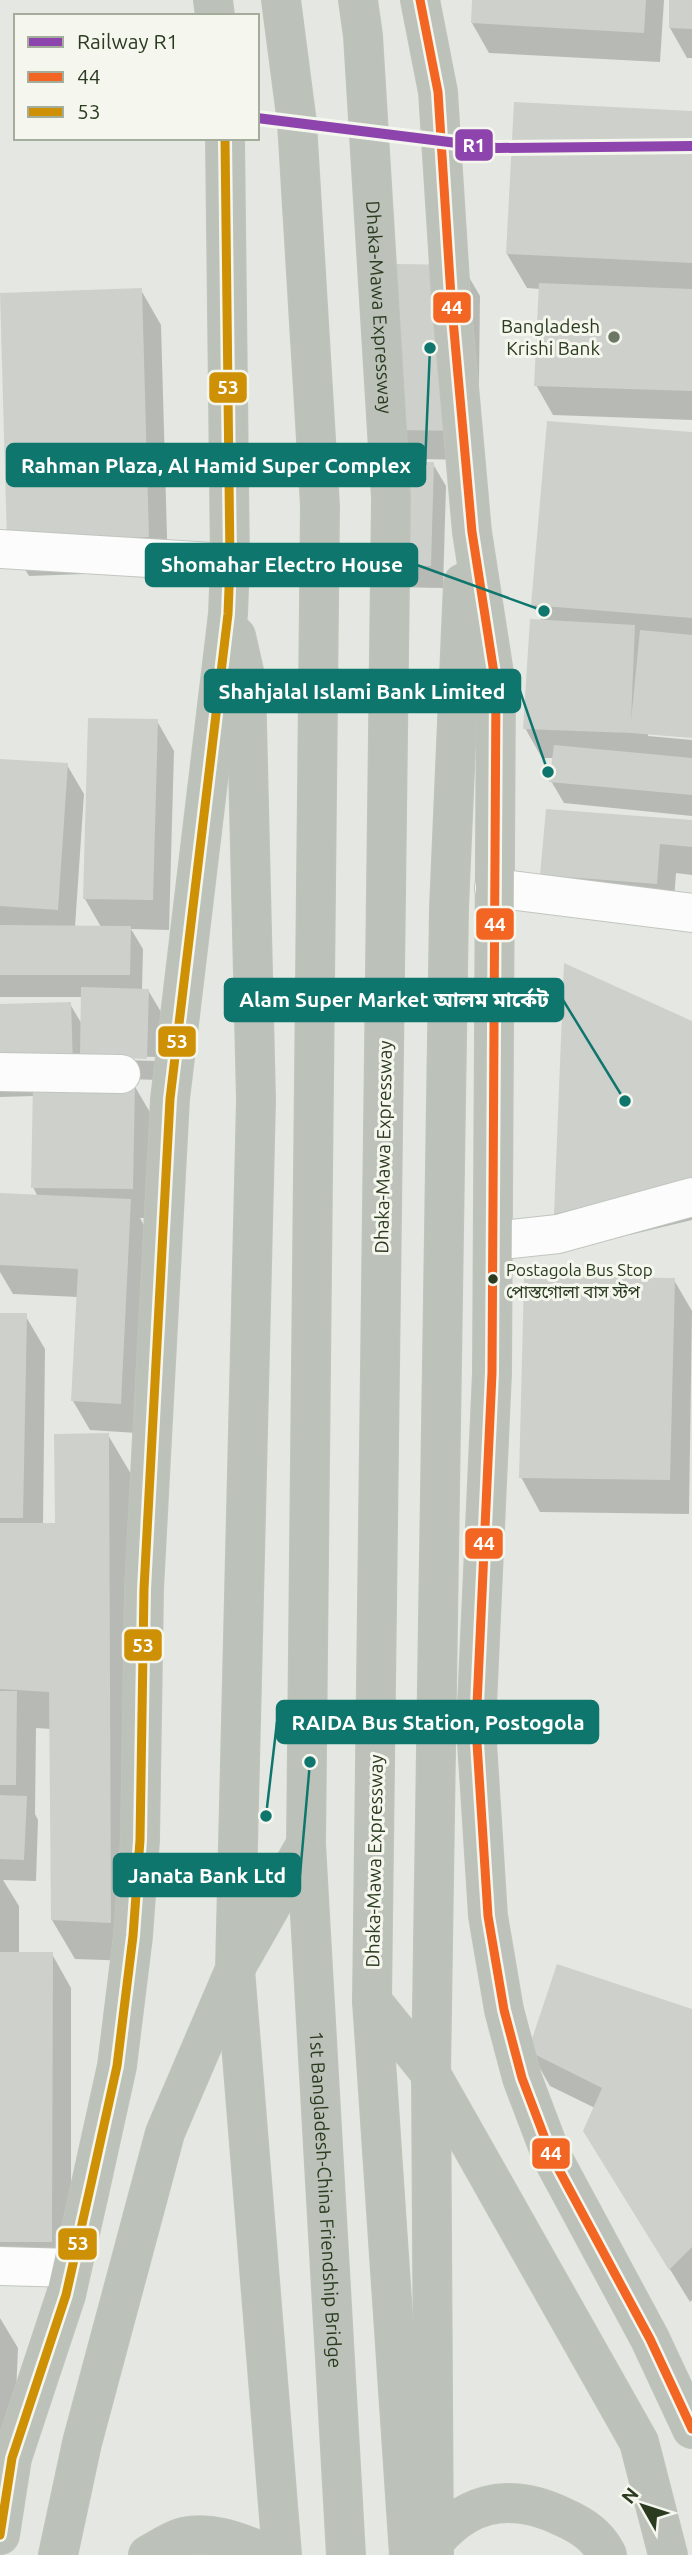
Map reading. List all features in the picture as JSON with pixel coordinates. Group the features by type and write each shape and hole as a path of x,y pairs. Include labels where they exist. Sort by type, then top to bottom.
{"highway":[{"path":"58,2555 82,2443 165,2133 235,1969 306,1844 320,506 298,123 281,0"},
{"name":"Dhaka-Mawa Expressway","path":"358,0 363,36 391,498 372,2001"},
{"path":"420,0 438,92 451,297 472,532 496,685 492,1373 476,1727 488,1916 501,1997 522,2078 552,2157 650,2339 692,2429"},
{"path":"0,2535 12,2458 66,2295 117,2066 133,1936 140,1840 144,1589 170,1098 228,614 230,563 225,140"},
{"path":"426,2552 449,908 463,583 472,532"},
{"path":"228,614 239,644 246,680 256,1100 235,1969 282,2555"},
{"name":"1st Bangladesh-China Friendship Bridge","path":"306,1844 346,2555"},
{"path":"372,2001 431,2074 639,2442 668,2555"},
{"path":"372,2001 426,2552"},
{"path":"426,2552 463,2515 500,2502 524,2503 584,2526 602,2544 607,2555"},
{"path":"148,2555 183,2537 211,2536 236,2541 272,2555"}],"street":[{"path":"0,549 230,563"},
{"path":"494,888 692,913"},
{"path":"0,1072 121,1074"},
{"path":"494,1241 558,1234 692,1197"},
{"path":"0,2266 72,2268"}],"building":[{"path":"472,0 646,0 644,33 471,23"},
{"path":"669,0 692,0 692,29 669,28"},
{"path":"514,102 692,111 692,263 506,254"},
{"path":"397,264 464,265 462,431 395,430"},
{"name":"Bangladesh Krishi Bank","path":"539,283 692,289 692,391 534,386"},
{"path":"142,288 149,537 7,542 0,293"},
{"path":"547,421 692,432 692,618 531,605"},
{"path":"378,462 434,462 431,566 376,565"},
{"path":"530,619 635,625 631,721 640,630 692,635 692,738 523,729"},
{"path":"88,718 158,719 153,900 83,899"},
{"path":"554,745 692,758 692,795 549,782"},
{"path":"0,759 68,763 58,910 0,906"},
{"path":"546,809 692,820 692,847 660,844 657,884 540,875"},
{"path":"0,925 131,926 130,975 0,975"},
{"path":"564,963 692,1021 692,1181 554,1214"},
{"path":"81,987 149,989 147,1059 80,1057"},
{"path":"71,1002 73,1066 0,1067 0,1004"},
{"path":"33,1082 135,1083 133,1189 31,1188"},
{"path":"0,1193 131,1199 121,1404 71,1401 78,1269 0,1265"},
{"path":"524,1276 675,1278 670,1480 519,1478"},
{"path":"0,1313 27,1313 23,1518 0,1518"},
{"path":"109,1433 111,1923 51,1920 49,1692 0,1689 0,1523 55,1523 54,1434"},
{"path":"0,1691 17,1691 16,1785 0,1785"},
{"path":"0,1795 27,1796 24,1860 0,1859"},
{"path":"0,1952 53,1952 52,2242 0,2242"},
{"path":"557,1964 692,2009 692,2247 669,2270 583,2131 602,2088 528,2051"}],"rail line":[{"name":"R1","path":"259,118 497,148 692,146"}],"transit line":[{"name":"44","path":"420,0 438,92 451,297 472,532 496,686 492,1373 476,1727 488,1916 504,2010 522,2078 552,2157 650,2339 692,2429"},
{"name":"53","path":"0,2535 12,2458 66,2295 91,2184 117,2066 133,1936 140,1840 144,1589 170,1099 228,614 230,563 225,140"}],"place":[{"name":"Bangladesh Krishi Bank","path":"614,337"},
{"name":"Rahman Plaza, Al Hamid Super Complex","path":"430,348"},
{"name":"Shomahar Electro House","path":"544,611"},
{"name":"Shahjalal Islami Bank Limited","path":"548,772"},
{"name":"Alam Super Market আলম মার্কেট","path":"625,1101"},
{"name":"Postagola Bus Stop পোস্তগোলা বাস স্টপ","path":"493,1279"},
{"name":"Janata Bank Ltd","path":"310,1762"},
{"name":"RAIDA Bus Station, Postogola","path":"266,1816"}]}
